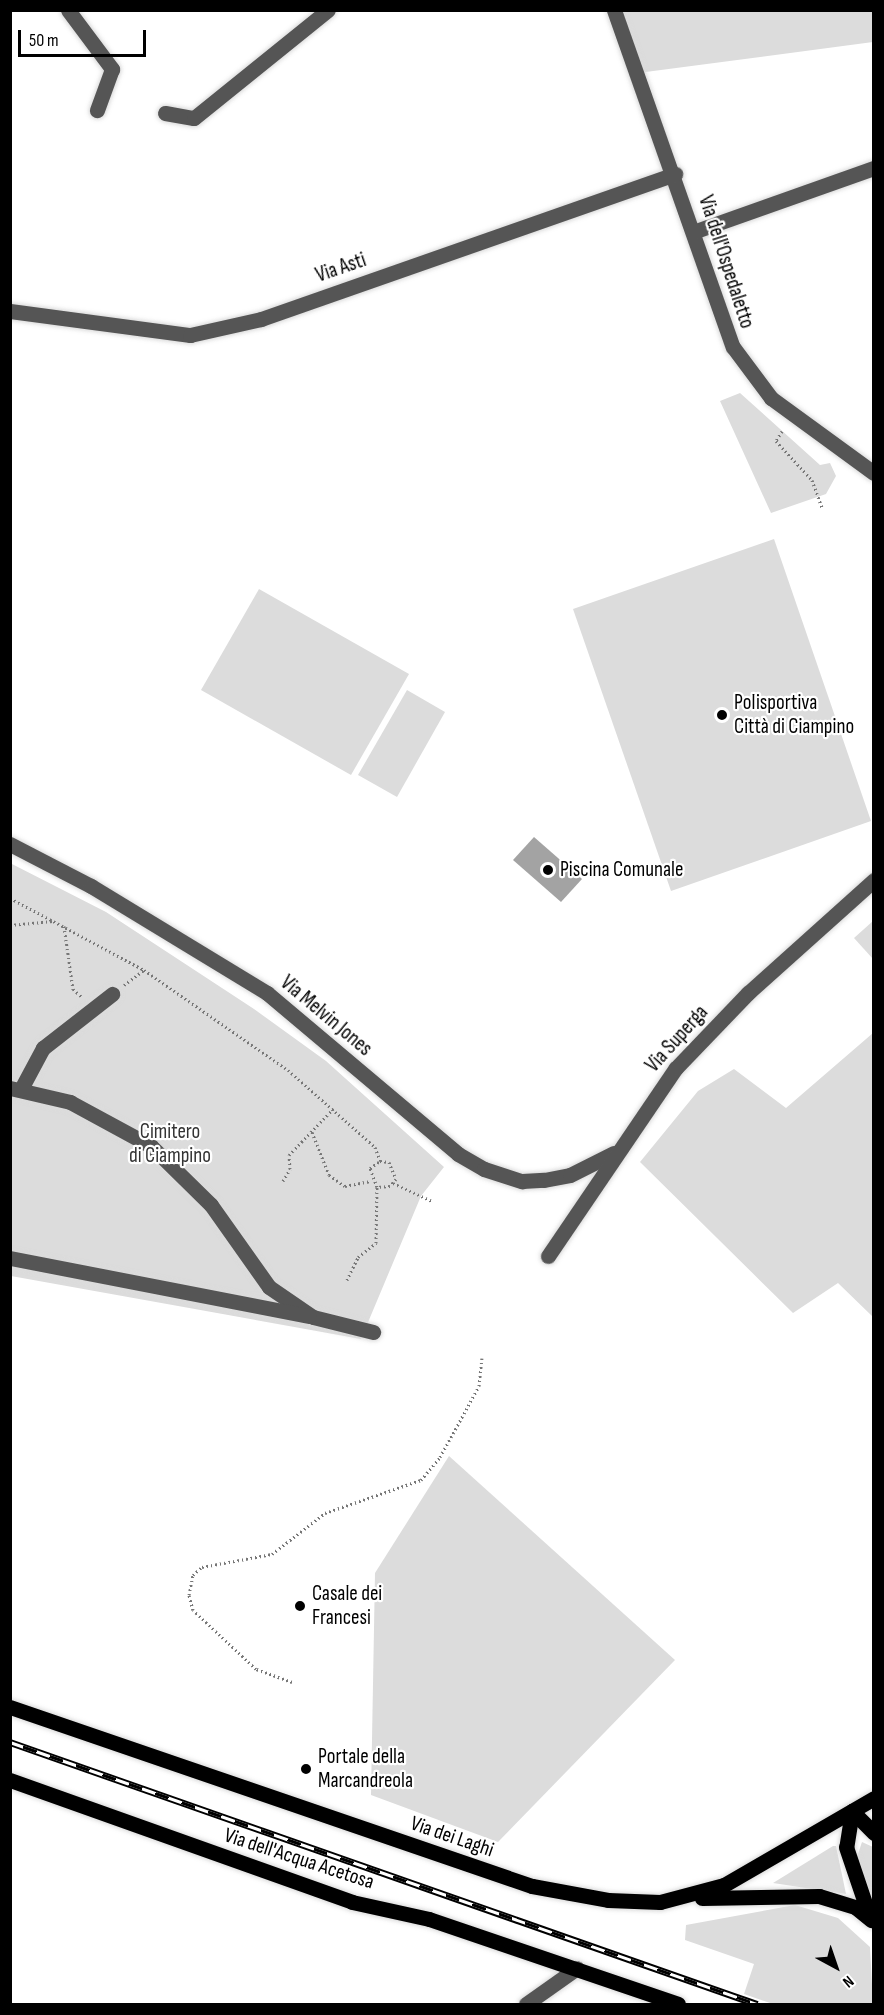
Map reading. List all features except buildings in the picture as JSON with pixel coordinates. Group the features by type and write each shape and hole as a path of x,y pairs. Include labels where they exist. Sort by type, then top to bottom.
{"main road":[{"name":"Via dei Laghi","path":"10,1707 532,1886 608,1900 684,1899 764,1865 873,1798"},
{"name":"Via dell'Acqua Acetosa","path":"10,1780 352,1902 429,1919 678,2004"},
{"path":"852,1812 846,1847 872,1923"},
{"path":"852,1812 873,1833"},
{"path":"684,1899 819,1896 855,1907 872,1923"}],"street":[{"path":"68,10 112,69 98,110"},
{"path":"165,112 194,118 328,10"},
{"name":"Via dell'Ospedaletto","path":"614,10 675,174 733,347 751,376 817,435 873,473"},
{"path":"693,232 873,168"},
{"name":"Via Asti","path":"10,311 190,335 261,319 675,174"},
{"name":"Via Melvin Jones","path":"10,844 91,886 267,993 458,1154 484,1169 522,1181 544,1180 570,1175 614,1153"},
{"name":"Via Superga","path":"548,1256 614,1153 696,1046 873,880"},
{"path":"112,994 43,1048 16,1088 70,1102 151,1146 211,1205 269,1287 313,1317"},
{"path":"10,1258 313,1317 373,1332"},
{"path":"526,2004 577,1968"}],"path":[{"path":"782,431 776,441 812,480 822,507"},
{"path":"10,898 144,970 288,1070 375,1147 380,1161"},
{"path":"10,925 55,921"},
{"path":"64,926 73,989 94,1007"},
{"path":"112,994 144,970"},
{"path":"283,1181 290,1169 289,1155 333,1109"},
{"path":"312,1132 329,1175 345,1186 370,1181"},
{"path":"377,1187 370,1181 370,1168 380,1161"},
{"path":"380,1161 393,1165 393,1183"},
{"path":"377,1187 393,1183 432,1201"},
{"path":"347,1280 358,1257 376,1243 377,1187"},
{"path":"292,1682 256,1669 193,1610 189,1584 193,1575 202,1567 272,1554 325,1513 421,1480 440,1457 479,1386 482,1358"}],"green space":[{"path":"612,11 873,11 873,42 638,73"},
{"path":"740,393 820,465 830,463 836,476 826,494 771,513 720,401"},
{"name":"Polisportiva Città di Ciampino","path":"774,539 871,821 671,891 573,609"},
{"path":"259,589 409,674 351,775 201,690"},
{"path":"407,690 445,712 397,797 358,775"},
{"name":"Cimitero di Ciampino","path":"10,863 106,912 254,1009 326,1061 444,1167 421,1196 361,1339 11,1276"},
{"path":"873,921 873,959 854,938"},
{"path":"873,1033 873,1317 838,1283 793,1313 640,1162 698,1091 734,1069 786,1108"},
{"path":"449,1456 675,1660 498,1842 371,1795 375,1573"},
{"path":"862,1842 873,1847 873,1901 857,1857"},
{"path":"833,1846 836,1846 846,1894 773,1883"},
{"path":"795,1905 838,1918 870,1947 873,2004 773,2004 744,1994 754,1964 685,1940 686,1925"}],"shaded area":[{"name":"Piscina Comunale","path":"534,837 582,879 561,902 513,860"}],"railway":[{"path":"10,1742 757,2004"}],"place":[{"name":"Polisportiva Città di Ciampino","path":"722,715"},
{"name":"Piscina Comunale","path":"548,870"},
{"name":"Casale dei Francesi","path":"300,1606"},
{"name":"Portale della Marcandreola","path":"306,1769"}]}
